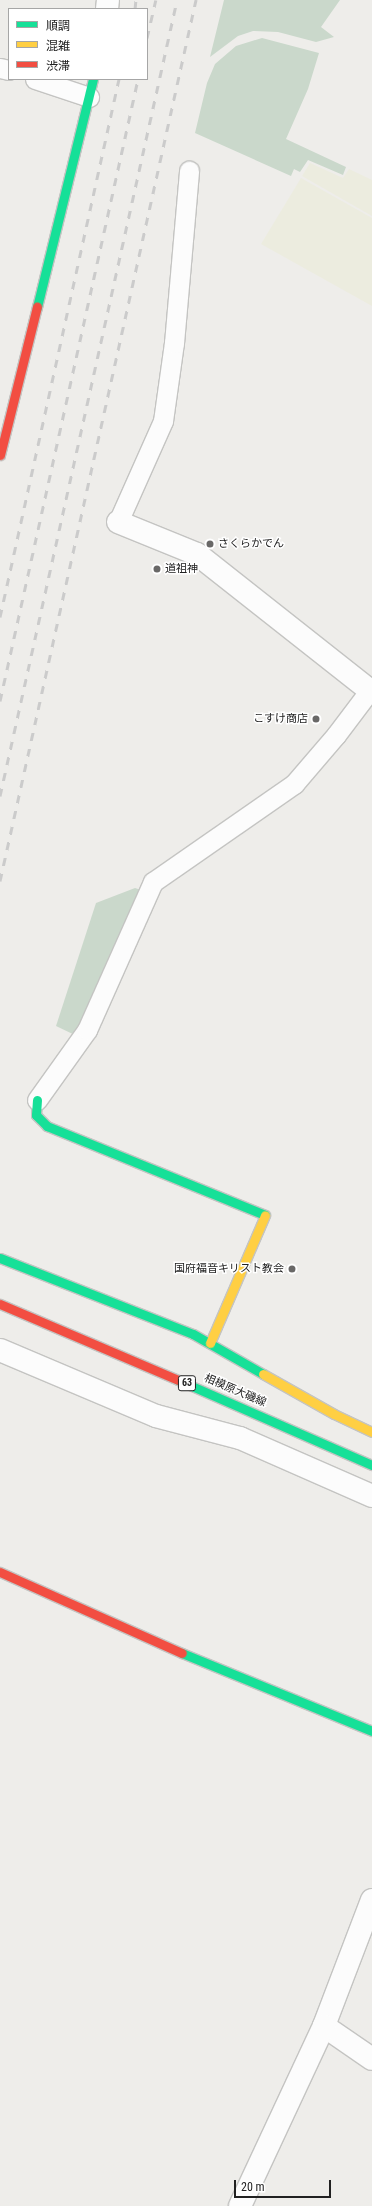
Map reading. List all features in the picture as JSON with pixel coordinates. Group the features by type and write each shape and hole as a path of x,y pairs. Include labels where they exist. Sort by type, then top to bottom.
{"street":[{"path":"0,455 91,88"},
{"path":"118,522 197,554 371,690"},
{"path":"37,1100 36,1115 47,1126 265,1215 210,1343"},
{"path":"0,1258 143,1313 210,1343 334,1414 372,1432"},
{"name":"相模原大磯線","path":"0,1304 290,1427 372,1465"},
{"path":"0,1350 156,1416 240,1438 372,1496"},
{"path":"0,1572 122,1628 372,1730"},
{"path":"240,2206 324,2026 372,1900"},
{"path":"324,2026 372,2059"}],"lane":[{"path":"41,80 91,88"},
{"path":"118,522 163,421 174,343 189,171"},
{"path":"37,1100 87,1030 153,882 294,784 336,735 371,690"}],"shaded area":[{"path":"310,163 343,178 349,169 372,180 372,216 302,176"},
{"path":"301,178 372,218 372,306 261,244"}],"green space":[{"path":"224,0 340,0 321,27 334,37 316,42 278,32 253,31 238,36 210,57"},
{"path":"262,38 319,53 308,89 286,139 346,167 343,175 308,160 300,172 294,169 291,176 195,133 207,83 215,64 236,46"},
{"path":"135,888 144,891 79,1037 56,1026 96,903"}],"railway":[{"path":"135,8 136,0"},
{"path":"148,34 156,0"},
{"path":"0,796 177,0"},
{"path":"0,881 196,0"},
{"path":"0,617 119,80"},
{"path":"0,701 138,80"}],"traffic: fast":[{"path":"37,307 93,80"},
{"path":"37,1100 36,1115 47,1126 265,1215"},
{"path":"0,1258 193,1334 263,1374"},
{"path":"178,1380 372,1465"},
{"path":"182,1653 372,1731"}],"traffic: slow":[{"path":"210,1343 265,1215"},
{"path":"263,1374 334,1414 372,1432"}],"traffic: jam":[{"path":"0,455 37,307"},
{"path":"0,1304 178,1380"},
{"path":"0,1572 182,1653"}],"place":[{"name":"さくらかでん","path":"210,544"},
{"name":"道祖神","path":"157,569"},
{"name":"こすけ商店","path":"316,719"},
{"name":"国府福音キリスト教会","path":"292,1269"}]}
